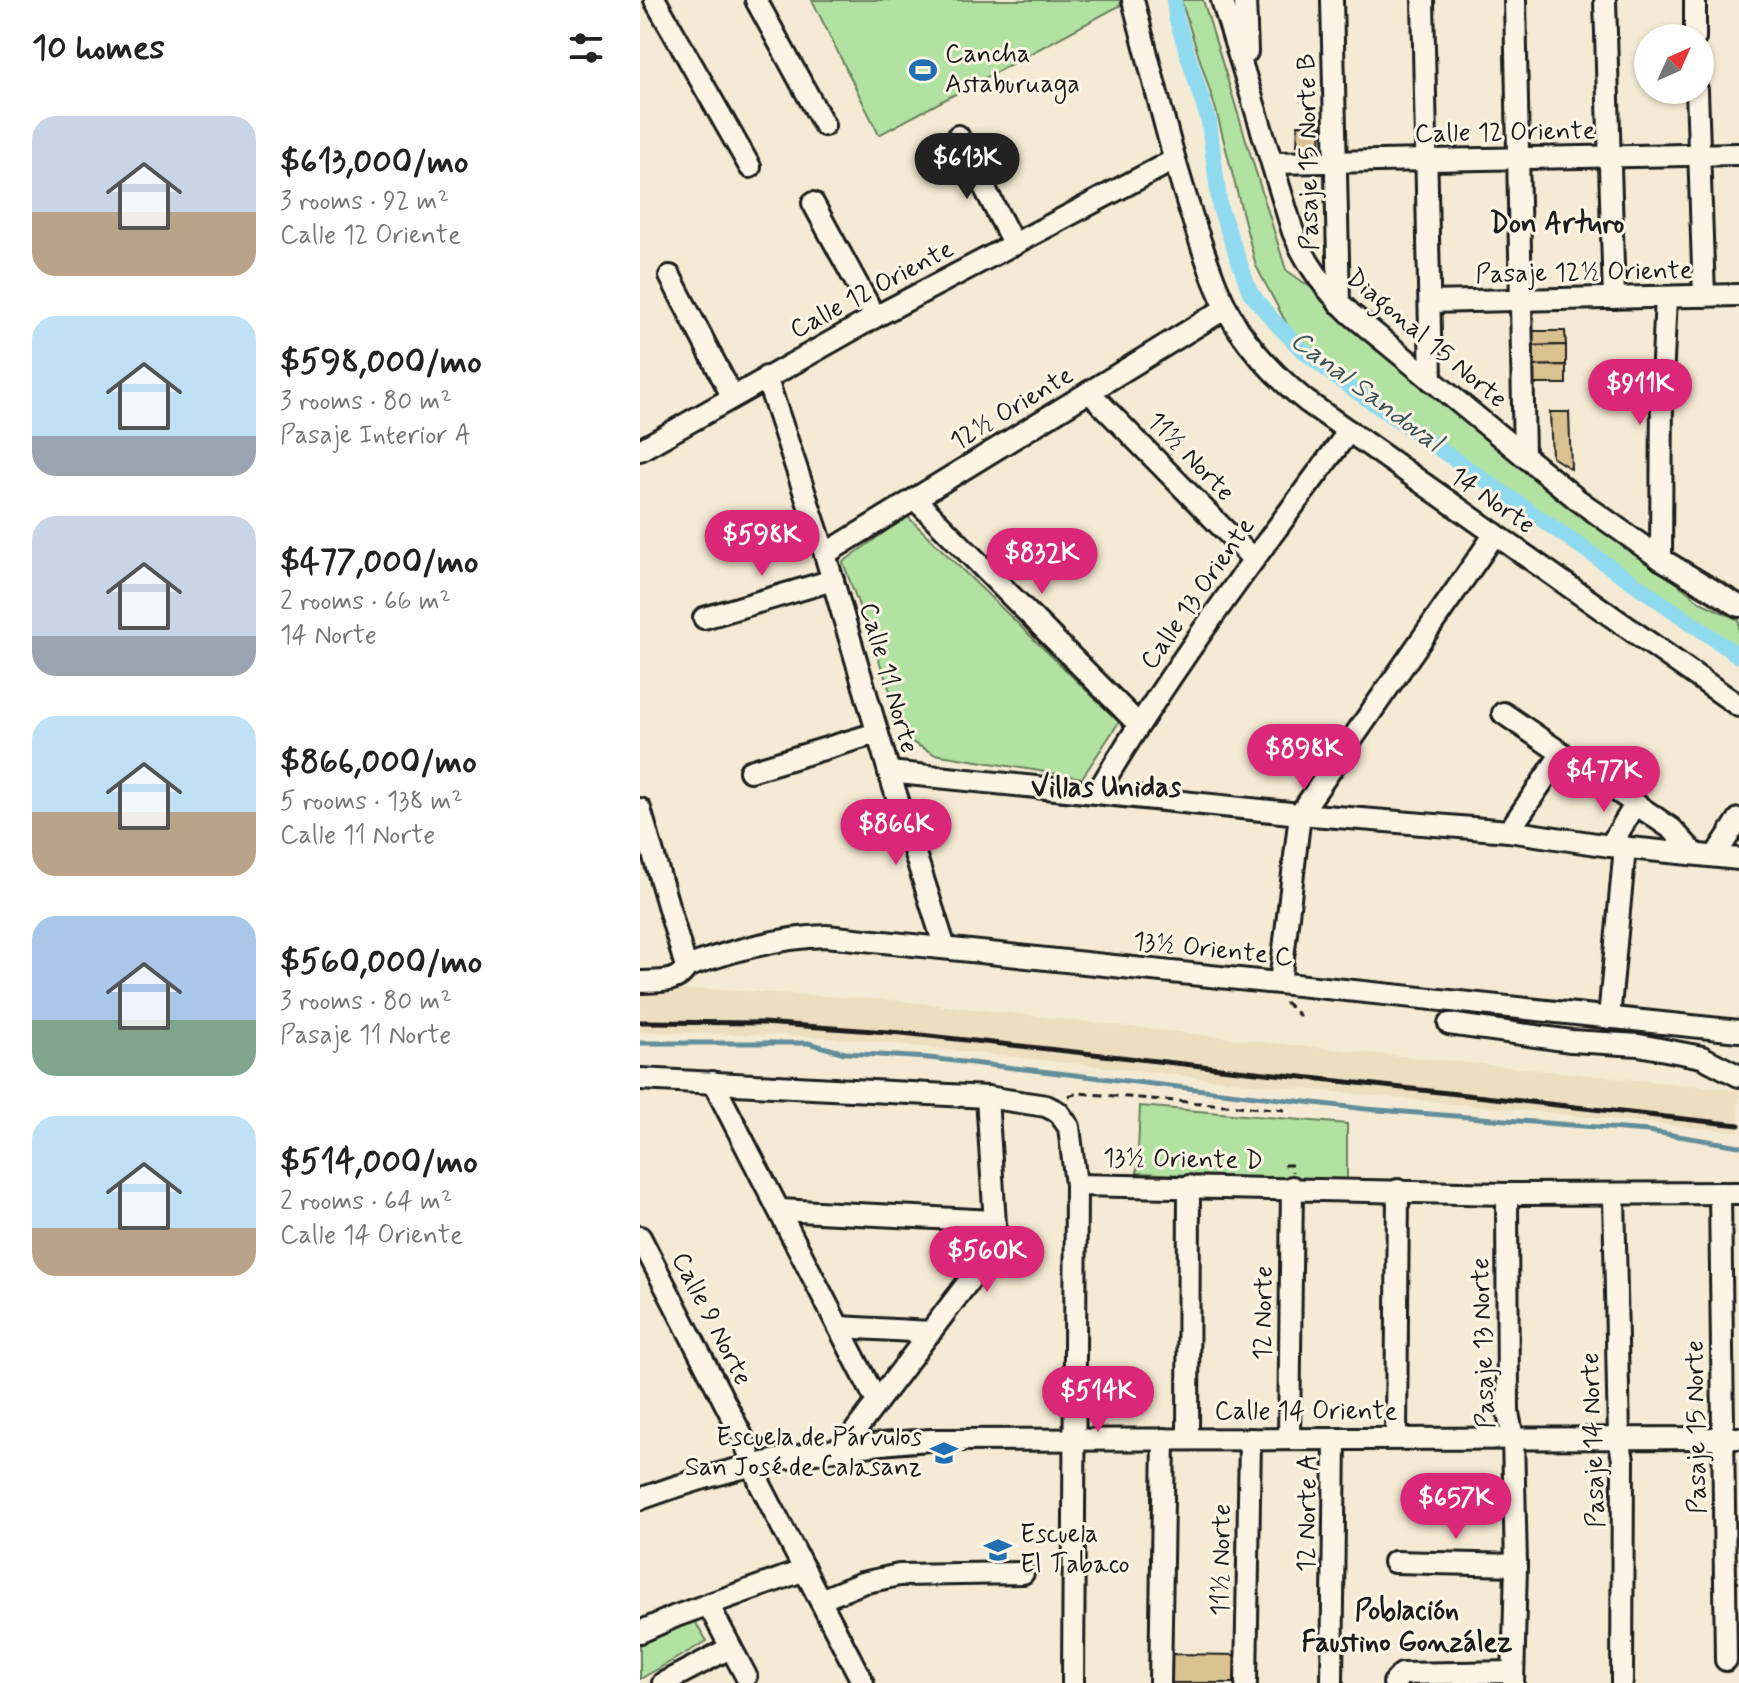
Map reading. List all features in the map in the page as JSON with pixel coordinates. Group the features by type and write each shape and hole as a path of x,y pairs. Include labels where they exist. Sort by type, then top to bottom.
{"street":[{"path":"655,0 750,167"},
{"path":"756,0 824,125"},
{"name":"14 Norte","path":"1133,0 1174,160 1202,246 1226,308 1272,372 1306,401 1739,706"},
{"path":"1222,0 1248,81"},
{"path":"1245,0 1248,81"},
{"name":"Pasaje 15 Norte B","path":"1332,0 1339,303"},
{"path":"1423,0 1431,380"},
{"path":"1515,0 1524,456"},
{"path":"1605,0 1614,298"},
{"path":"1695,0 1695,24"},
{"name":"Diagonal 15 Norte","path":"1248,81 1300,250 1318,280 1339,303 1617,529 1739,606"},
{"path":"1697,104 1704,296"},
{"path":"958,136 1014,245"},
{"name":"Calle 12 Oriente","path":"1273,163 1739,154"},
{"name":"Calle 12 Oriente","path":"640,450 875,317 1174,160"},
{"path":"813,203 875,317"},
{"path":"670,276 732,396"},
{"name":"Pasaje 12½ Oriente","path":"1430,302 1739,295"},
{"path":"1661,559 1666,297"},
{"name":"12½ Oriente","path":"825,554 1226,308"},
{"name":"Calle 11 Norte","path":"766,377 825,554 877,733 945,948"},
{"path":"1604,380 1662,381"},
{"name":"11½ Norte","path":"1089,392 1253,559"},
{"name":"Calle 13 Oriente","path":"1097,793 1138,724 1253,559 1349,431"},
{"path":"915,499 1138,724"},
{"path":"1280,983 1300,814 1495,534"},
{"path":"704,618 833,580"},
{"path":"1503,713 1705,855"},
{"path":"750,771 877,733"},
{"path":"1509,831 1562,753"},
{"path":"889,772 1300,814 1509,831 1739,859"},
{"path":"1609,1018 1618,846 1635,805"},
{"path":"640,809 684,970"},
{"path":"1705,855 1739,819"},
{"name":"13½ Oriente C","path":"640,982 675,978 684,970 721,954 810,937 945,948 1739,1031"},
{"path":"1449,1024 1571,1041 1639,1045 1702,1057 1739,1076"},
{"path":"640,1079 987,1097 1046,1106"},
{"path":"713,1082 877,1402"},
{"path":"843,1447 994,1248 987,1097"},
{"name":"13½ Oriente D","path":"1046,1106 1058,1112 1069,1127 1076,1185 1292,1187 1507,1194 1730,1193"},
{"path":"1073,1683 1076,1185"},
{"path":"1188,1438 1189,1186"},
{"name":"12 Norte","path":"1289,1439 1292,1187"},
{"path":"1396,1438 1398,1190"},
{"name":"Pasaje 15 Norte","path":"1726,1660 1732,1626 1730,1193"},
{"name":"Pasaje 13 Norte","path":"1507,1194 1508,1413 1513,1438 1516,1565 1513,1677"},
{"name":"Pasaje 14 Norte","path":"1614,1195 1619,1438 1623,1460 1622,1683"},
{"path":"779,1210 994,1221"},
{"name":"Calle 9 Norte","path":"640,1237 743,1438 761,1486 863,1683"},
{"path":"839,1327 931,1332"},
{"name":"Calle 14 Oriente","path":"640,1499 753,1464 843,1447 931,1440 1731,1438"},
{"path":"1160,1683 1164,1439"},
{"name":"11½ Norte","path":"1246,1683 1250,1439"},
{"name":"12 Norte A","path":"1332,1683 1335,1439"},
{"path":"1394,1562 1516,1565"},
{"path":"640,1632 805,1570"},
{"path":"820,1600 862,1583 899,1575 1023,1573"},
{"path":"709,1606 746,1676"},
{"path":"663,1683 730,1648"},
{"path":"1394,1683 1402,1674 1513,1677"}],"path":[{"path":"1046,1106 1078,1093 1286,1110"}],"shaded area":[{"path":"706,989 893,1000 1301,1046 1739,1090 1739,1132 1284,1087 859,1040 640,1032 640,994"}],"green space":[{"name":"Cancha Astaburuaga","path":"812,0 1120,0 1121,5 879,135"},
{"path":"1181,0 1203,0 1286,270 1357,320 1700,602 1739,620 1739,655 1299,347 1256,266 1216,110"},
{"path":"907,516 1119,722 1082,778 934,754 908,740 843,562"},
{"path":"1140,1106 1347,1124 1347,1181 1137,1173"},
{"path":"694,1620 707,1641 640,1679 640,1645"}],"building":[{"path":"1298,125 1321,126 1320,146 1297,145"},
{"path":"1528,331 1565,331 1566,345 1529,346"},
{"path":"1566,345 1566,365 1529,366 1529,346"},
{"path":"1566,365 1566,384 1530,384 1529,366"},
{"path":"1550,412 1569,412 1571,469 1552,457"},
{"path":"1170,1654 1238,1655 1238,1683 1170,1683"}],"waterway":[{"name":"Canal Sandoval","path":"1174,0 1176,17 1209,122 1220,208 1250,292 1271,318 1299,347 1337,378 1739,656"},
{"path":"640,1043 808,1043 845,1053 929,1058 1366,1109 1648,1131 1739,1146"}],"railway":[{"path":"640,1022 763,1023 902,1033 1739,1125"}],"place":[{"name":"Cancha Astaburuaga","path":"923,70"},
{"name":"Escuela de Párvulos San José de Calasanz","path":"944,1453"},
{"name":"Escuela El Tabaco","path":"998,1550"}],"district":[{"name":"Don Arturo","path":"1557,224"},
{"name":"Villas Unidas","path":"1106,788"},
{"name":"Población Faustino González","path":"1407,1627"}]}
